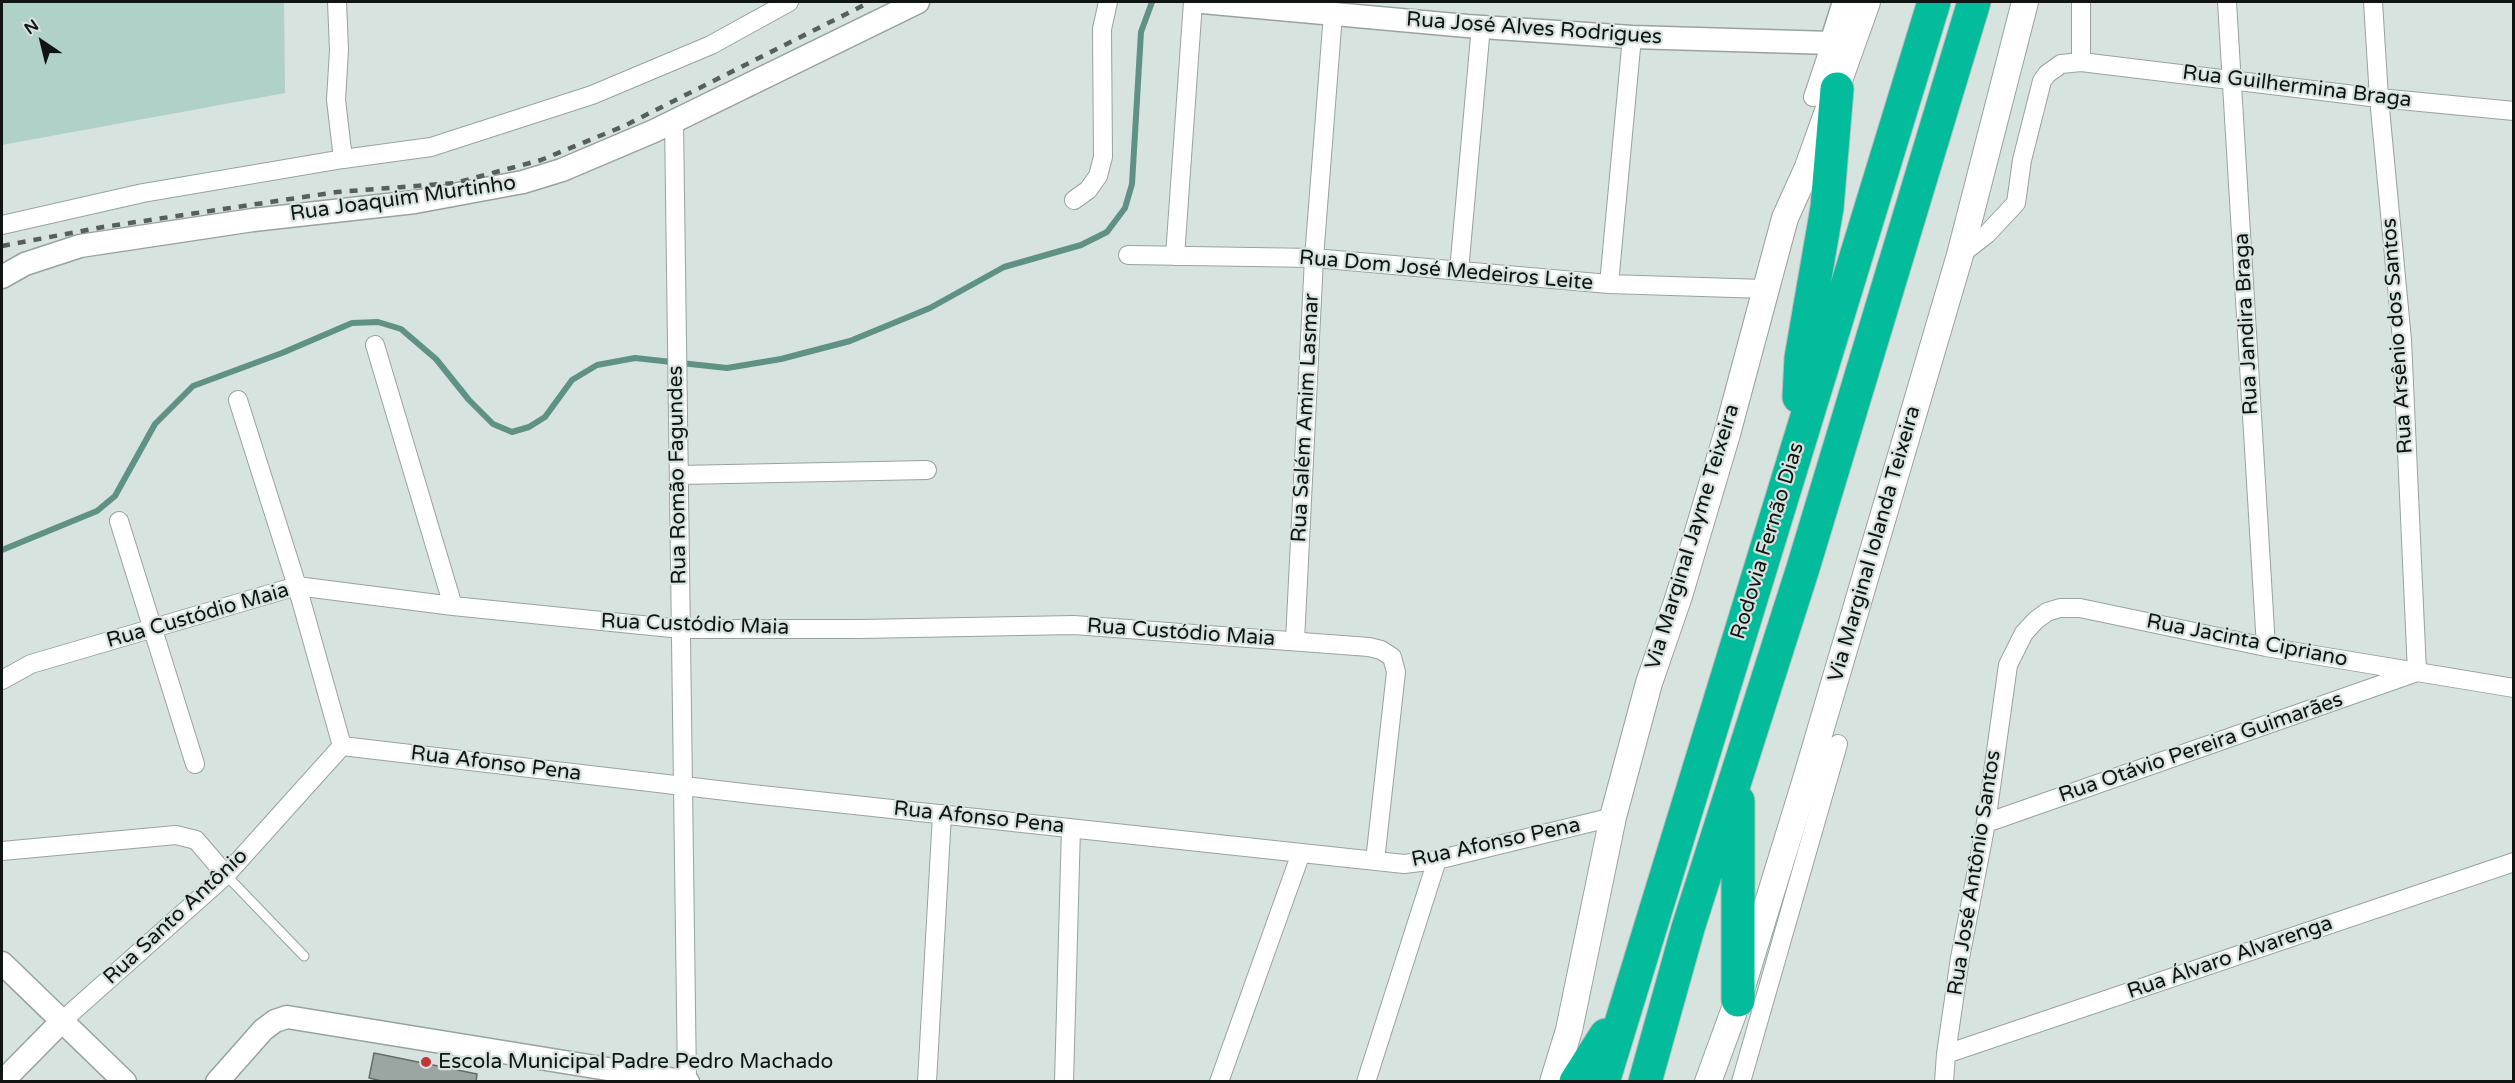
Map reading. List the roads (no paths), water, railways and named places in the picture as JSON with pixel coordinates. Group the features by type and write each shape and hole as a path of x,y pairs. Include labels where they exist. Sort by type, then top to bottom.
{"highway":[{"name":"Rodovia Fernão Dias","path":"1603,1082 1934,2"},
{"name":"Rodovia Fernão Dias","path":"1645,1082 1688,928 1803,568 1974,2"},
{"path":"1795,454 1801,358 1827,208 1825,93"},
{"path":"1738,1000 1739,767"},
{"path":"1576,1082 1627,1000"}],"main road":[{"name":"Via Marginal Jayme Teixeira","path":"1553,1082 1569,1030 1613,817 1649,682 1679,596 1785,218 1808,167 1825,93 1867,2"},
{"name":"Via Marginal Iolanda Teixeira","path":"1708,1082 1738,1000 1806,779 1960,255 2025,2"}],"street":[{"path":"337,2 339,38 336,100 343,159"},
{"path":"2,225 143,193 343,159 432,147 592,95 711,45 789,2"},
{"name":"Rua Joaquim Murtinho","path":"2,277 25,264 80,246 253,220 415,202 523,182 562,170 674,121 918,2"},
{"path":"1074,200 1088,190 1098,176 1103,158 1102,28 1108,2"},
{"path":"1175,256 1193,2"},
{"name":"Rua José Alves Rodrigues","path":"1202,2 1333,15 1632,37 1831,43"},
{"path":"1825,93 1831,43 1844,2"},
{"path":"1960,255 1987,234 2016,203 2022,160 2042,81 2061,64 2081,62 2081,2"},
{"name":"Rua Jandira Braga","path":"2227,2 2266,647"},
{"name":"Rua Arsênio dos Santos","path":"2373,2 2379,98 2402,340 2417,672"},
{"name":"Rua Salém Amim Lasmar","path":"1295,641 1314,258 1333,15"},
{"path":"1459,271 1481,26"},
{"path":"1609,284 1632,37"},
{"name":"Rua Guilhermina Braga","path":"2081,62 2379,98 2514,111"},
{"name":"Rua Romão Fagundes","path":"674,121 687,1081"},
{"name":"Rua Dom José Medeiros Leite","path":"1128,255 1314,258 1609,284 1764,290"},
{"path":"375,345 453,606"},
{"path":"238,400 297,586 342,746"},
{"path":"679,475 927,470"},
{"path":"119,521 195,764"},
{"name":"Rua Custódio Maia","path":"2,681 32,664 297,586 453,606 681,629 860,629 1074,625 1369,647 1381,650 1392,657 1396,672 1376,861"},
{"name":"Rua Jacinta Cipriano","path":"2008,665 2024,633 2036,620 2047,612 2070,607 2266,647 2514,688"},
{"name":"Rua José Antônio Santos","path":"1944,1082 1960,958 1986,823 2008,665"},
{"name":"Rua Otávio Pereira Guimarães","path":"1986,823 2417,672"},
{"path":"1741,1082 1838,744"},
{"name":"Rua Afonso Pena","path":"342,746 684,786 1404,864 1437,860 1613,817"},
{"name":"Rua Santo Antônio","path":"2,1082 62,1021 226,875 342,746"},
{"path":"927,1082 942,814"},
{"path":"1064,1082 1071,828"},
{"path":"2,851 176,835 196,840 226,875"},
{"path":"1219,1082 1301,853"},
{"path":"1366,1082 1437,860"},
{"name":"Rua Álvaro Alvarenga","path":"1946,1054 2514,862"},
{"path":"2,963 125,1082"},
{"path":"216,1082 263,1030 276,1020 287,1017 614,1075 687,1081"}],"lane":[{"path":"226,875 304,956"}],"waterway":[{"path":"2,550 97,511 115,496 155,424 193,386 282,353 352,323 378,322 401,329 436,359 469,400 493,424 512,432 529,427 545,417 572,380 597,365 635,358 727,368 781,359 850,341 930,308 1004,267 1081,245 1107,232 1125,208 1132,184 1141,32 1152,2"}],"railway":[{"path":"2,246 103,227 337,192 455,183 541,160 624,126 870,2"}],"place":[{"name":"Escola Municipal Padre Pedro Machado","path":"426,1062"}]}
